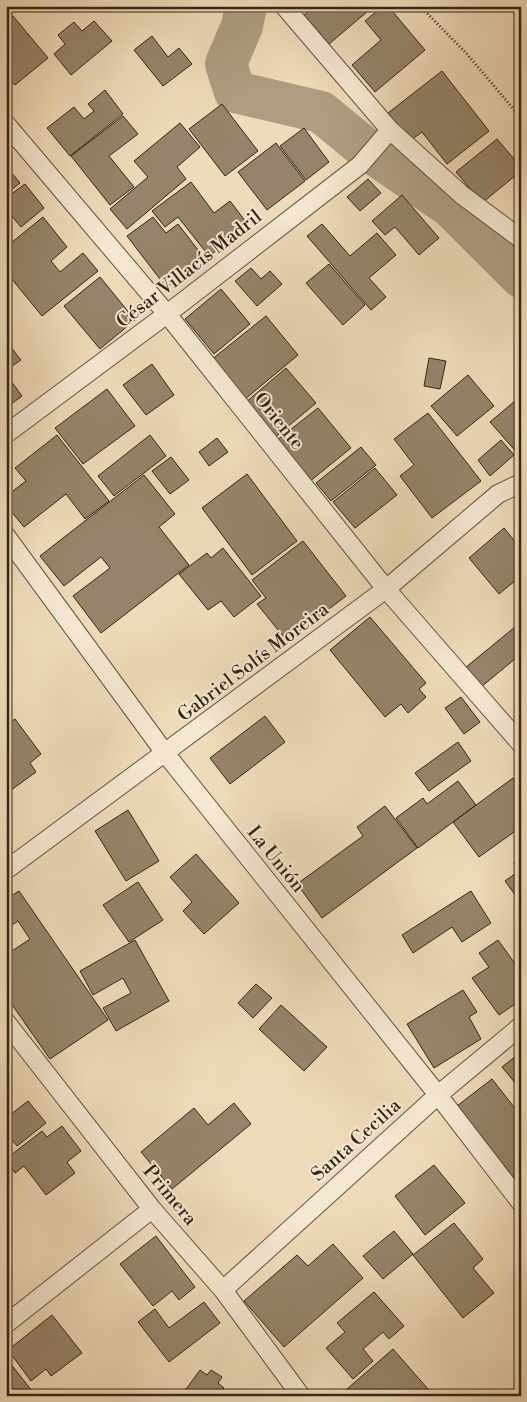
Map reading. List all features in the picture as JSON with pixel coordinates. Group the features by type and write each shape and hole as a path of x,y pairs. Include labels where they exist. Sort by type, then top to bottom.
{"street":[{"path":"284,6 384,136 521,239"},
{"name":"Oriente","path":"6,124 167,314 386,590 521,744"},
{"name":"César Villacís Madril","path":"6,434 167,314 360,165 384,136"},
{"name":"Gabriel Solís Moreira","path":"6,870 386,590 498,494 521,483"},
{"name":"La Unión","path":"6,536 165,753 438,1095 521,1203"},
{"name":"Primera","path":"6,1022 152,1209 223,1290 301,1396"},
{"name":"Santa Cecilia","path":"223,1290 438,1095 521,1026"},
{"path":"6,1324 152,1209"}],"path":[{"path":"420,6 467,54 521,118"}],"building":[{"path":"315,6 374,6 329,44 304,15"},
{"path":"383,6 388,6 425,50 375,92 352,65 381,40 365,21"},
{"path":"13,16 48,58 15,85 6,75 6,55 10,51 6,46 6,22"},
{"path":"94,21 112,41 71,75 54,54 65,44 58,35 74,22 82,31"},
{"path":"152,36 168,57 179,48 192,64 163,86 134,50"},
{"path":"442,71 489,131 447,164 422,132 410,141 388,113"},
{"path":"105,90 123,114 70,156 47,128 74,107 84,119 94,111 88,104"},
{"path":"222,104 258,151 225,176 189,129"},
{"path":"123,116 138,134 109,156 134,187 110,205 71,156"},
{"path":"180,123 200,147 177,167 186,179 127,229 110,209 148,177 134,161"},
{"path":"304,128 329,162 306,180 280,146"},
{"path":"497,139 521,167 521,171 482,203 456,172"},
{"path":"276,143 305,181 267,210 238,172"},
{"path":"6,166 20,183 6,194"},
{"path":"368,179 381,193 360,211 347,197"},
{"path":"191,182 214,213 230,201 249,226 209,256 178,217 165,227 152,211"},
{"path":"25,184 44,208 21,227 6,209 6,198"},
{"path":"402,195 439,238 419,255 395,227 385,235 372,221"},
{"path":"43,217 67,247 51,261 60,272 83,253 98,271 42,316 6,272 6,247"},
{"path":"153,217 166,233 178,224 205,259 166,287 127,236"},
{"path":"322,224 350,256 377,233 396,255 369,278 386,297 371,310 307,236"},
{"path":"329,264 365,305 343,325 306,283"},
{"path":"251,268 261,279 270,271 282,284 257,306 235,281"},
{"path":"100,277 135,320 100,349 64,306"},
{"path":"221,289 250,324 214,354 185,319"},
{"path":"266,316 298,355 244,400 211,360"},
{"path":"6,341 21,360 6,370"},
{"path":"429,358 446,361 440,389 424,386"},
{"path":"152,364 174,395 146,415 123,385"},
{"path":"286,368 316,403 274,438 245,403"},
{"path":"468,375 494,406 457,436 431,406"},
{"path":"8,377 22,396 6,408 6,379"},
{"path":"107,389 135,426 83,464 55,428"},
{"path":"521,396 521,454 519,455 490,422"},
{"path":"318,408 351,448 309,482 276,441"},
{"path":"428,413 481,481 432,518 400,476 414,465 394,439"},
{"path":"57,435 109,501 85,519 66,494 24,527 6,505 6,496 26,481 15,468"},
{"path":"150,435 166,456 114,496 98,476"},
{"path":"217,438 228,452 209,466 199,452"},
{"path":"501,440 514,455 490,476 478,460"},
{"path":"361,447 376,465 331,501 316,483"},
{"path":"171,457 189,480 170,494 152,471"},
{"path":"375,468 397,495 355,528 333,502"},
{"path":"247,474 297,541 252,575 202,508"},
{"path":"144,475 175,514 159,527 189,565 101,633 73,596 110,568 101,557 64,586 40,556"},
{"path":"504,528 521,549 521,576 499,594 469,558"},
{"path":"303,541 346,596 287,641 257,604 266,598 252,580"},
{"path":"223,548 261,596 234,617 221,601 208,610 179,574 207,553 211,558"},
{"path":"370,617 426,683 419,689 426,697 408,713 401,704 385,717 330,650"},
{"path":"521,622 521,654 481,687 465,668"},
{"path":"461,697 480,722 464,734 445,708"},
{"path":"265,716 285,742 230,784 210,758"},
{"path":"15,719 41,754 30,763 36,772 7,793 6,725"},
{"path":"458,742 471,761 429,791 415,773"},
{"path":"513,778 521,788 521,827 479,857 453,822"},
{"path":"458,781 476,805 418,848 396,818 423,798 427,804"},
{"path":"385,806 417,848 322,918 297,884 363,836 357,827"},
{"path":"128,810 159,861 126,881 95,831"},
{"path":"196,854 239,903 204,934 183,911 192,902 170,877"},
{"path":"521,858 521,903 505,881 519,871 514,863"},
{"path":"138,882 163,920 129,942 103,905"},
{"path":"19,891 108,1020 50,1059 6,996 6,955 30,939 18,921 8,928 6,926 6,899"},
{"path":"471,891 491,923 462,942 452,927 413,953 402,935"},
{"path":"135,940 169,1001 116,1031 103,1008 131,993 123,978 93,995 80,971"},
{"path":"498,940 521,972 521,1000 499,1015 472,978 489,967 479,953"},
{"path":"256,984 272,998 253,1018 238,1003"},
{"path":"463,990 477,1012 469,1017 481,1039 434,1068 407,1024"},
{"path":"281,1005 327,1047 304,1071 259,1029"},
{"path":"521,1052 521,1090 502,1067"},
{"path":"492,1079 521,1116 521,1173 514,1178 457,1106"},
{"path":"28,1101 46,1123 17,1146 6,1132 6,1118"},
{"path":"234,1103 251,1124 172,1189 141,1152 194,1108 208,1125"},
{"path":"62,1126 81,1151 67,1162 75,1173 46,1195 24,1166 15,1173 6,1159 42,1131 47,1137"},
{"path":"434,1165 465,1203 425,1235 395,1196"},
{"path":"454,1223 483,1259 473,1268 494,1293 463,1318 413,1255"},
{"path":"394,1231 413,1254 383,1279 363,1256"},
{"path":"156,1236 195,1287 179,1300 172,1291 153,1306 120,1264"},
{"path":"333,1244 363,1278 284,1347 244,1301 297,1255 308,1266"},
{"path":"374,1292 404,1326 389,1339 383,1332 363,1349 373,1361 353,1379 326,1348 345,1332 337,1323"},
{"path":"204,1302 220,1323 169,1362 138,1322 155,1309 169,1328"},
{"path":"52,1315 82,1353 51,1376 46,1369 31,1381 8,1350"},
{"path":"393,1349 434,1396 339,1396"},
{"path":"6,1358 36,1396 6,1396"},
{"path":"200,1370 207,1375 211,1370 222,1377 218,1383 224,1388 219,1396 181,1396"}],"waterway":[{"path":"246,6 242,26 226,64 235,92 321,112 361,145 451,207 521,277"}]}
